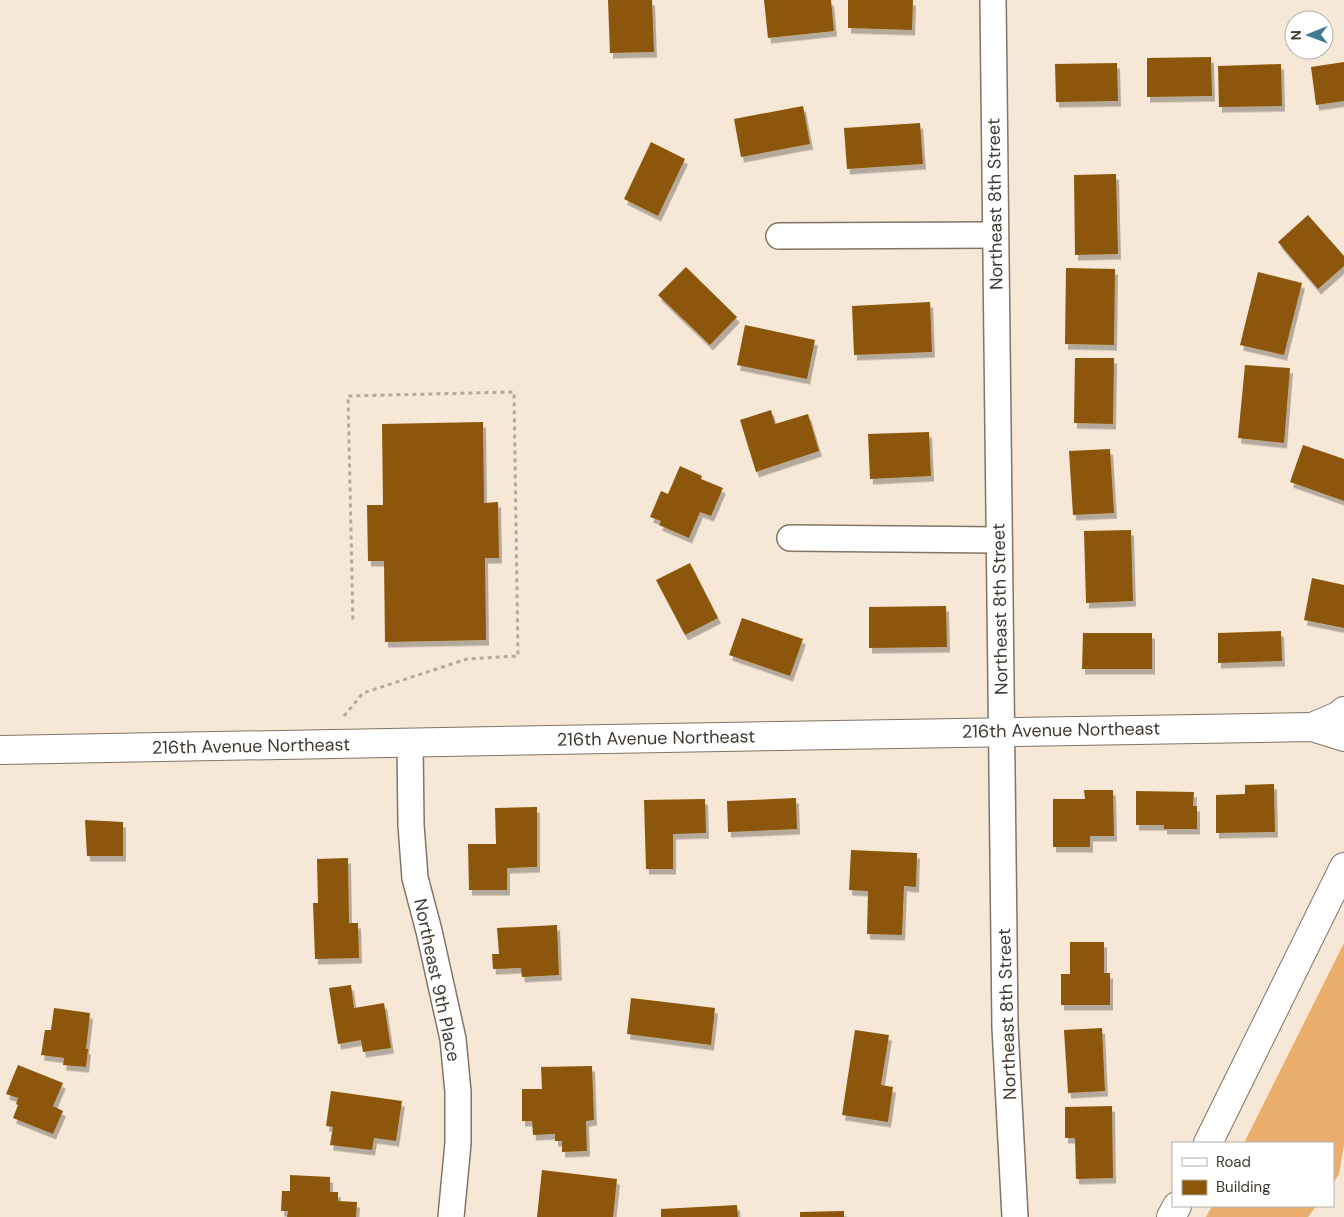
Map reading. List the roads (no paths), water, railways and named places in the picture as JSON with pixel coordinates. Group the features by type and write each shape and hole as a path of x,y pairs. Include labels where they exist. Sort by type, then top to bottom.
{"street":[{"name":"Northeast 8th Street","path":"992,0 1005,1027 1015,1217"},
{"path":"779,236 995,235"},
{"path":"790,538 1000,540"},
{"name":"216th Avenue Northeast","path":"1312,727 1338,716 1344,711"},
{"name":"216th Avenue Northeast","path":"0,750 1312,727 1344,737"},
{"name":"Northeast 9th Place","path":"410,744 411,825 415,878 453,1039 458,1092 458,1143 451,1217"},
{"path":"1208,1142 1344,867"}]}
